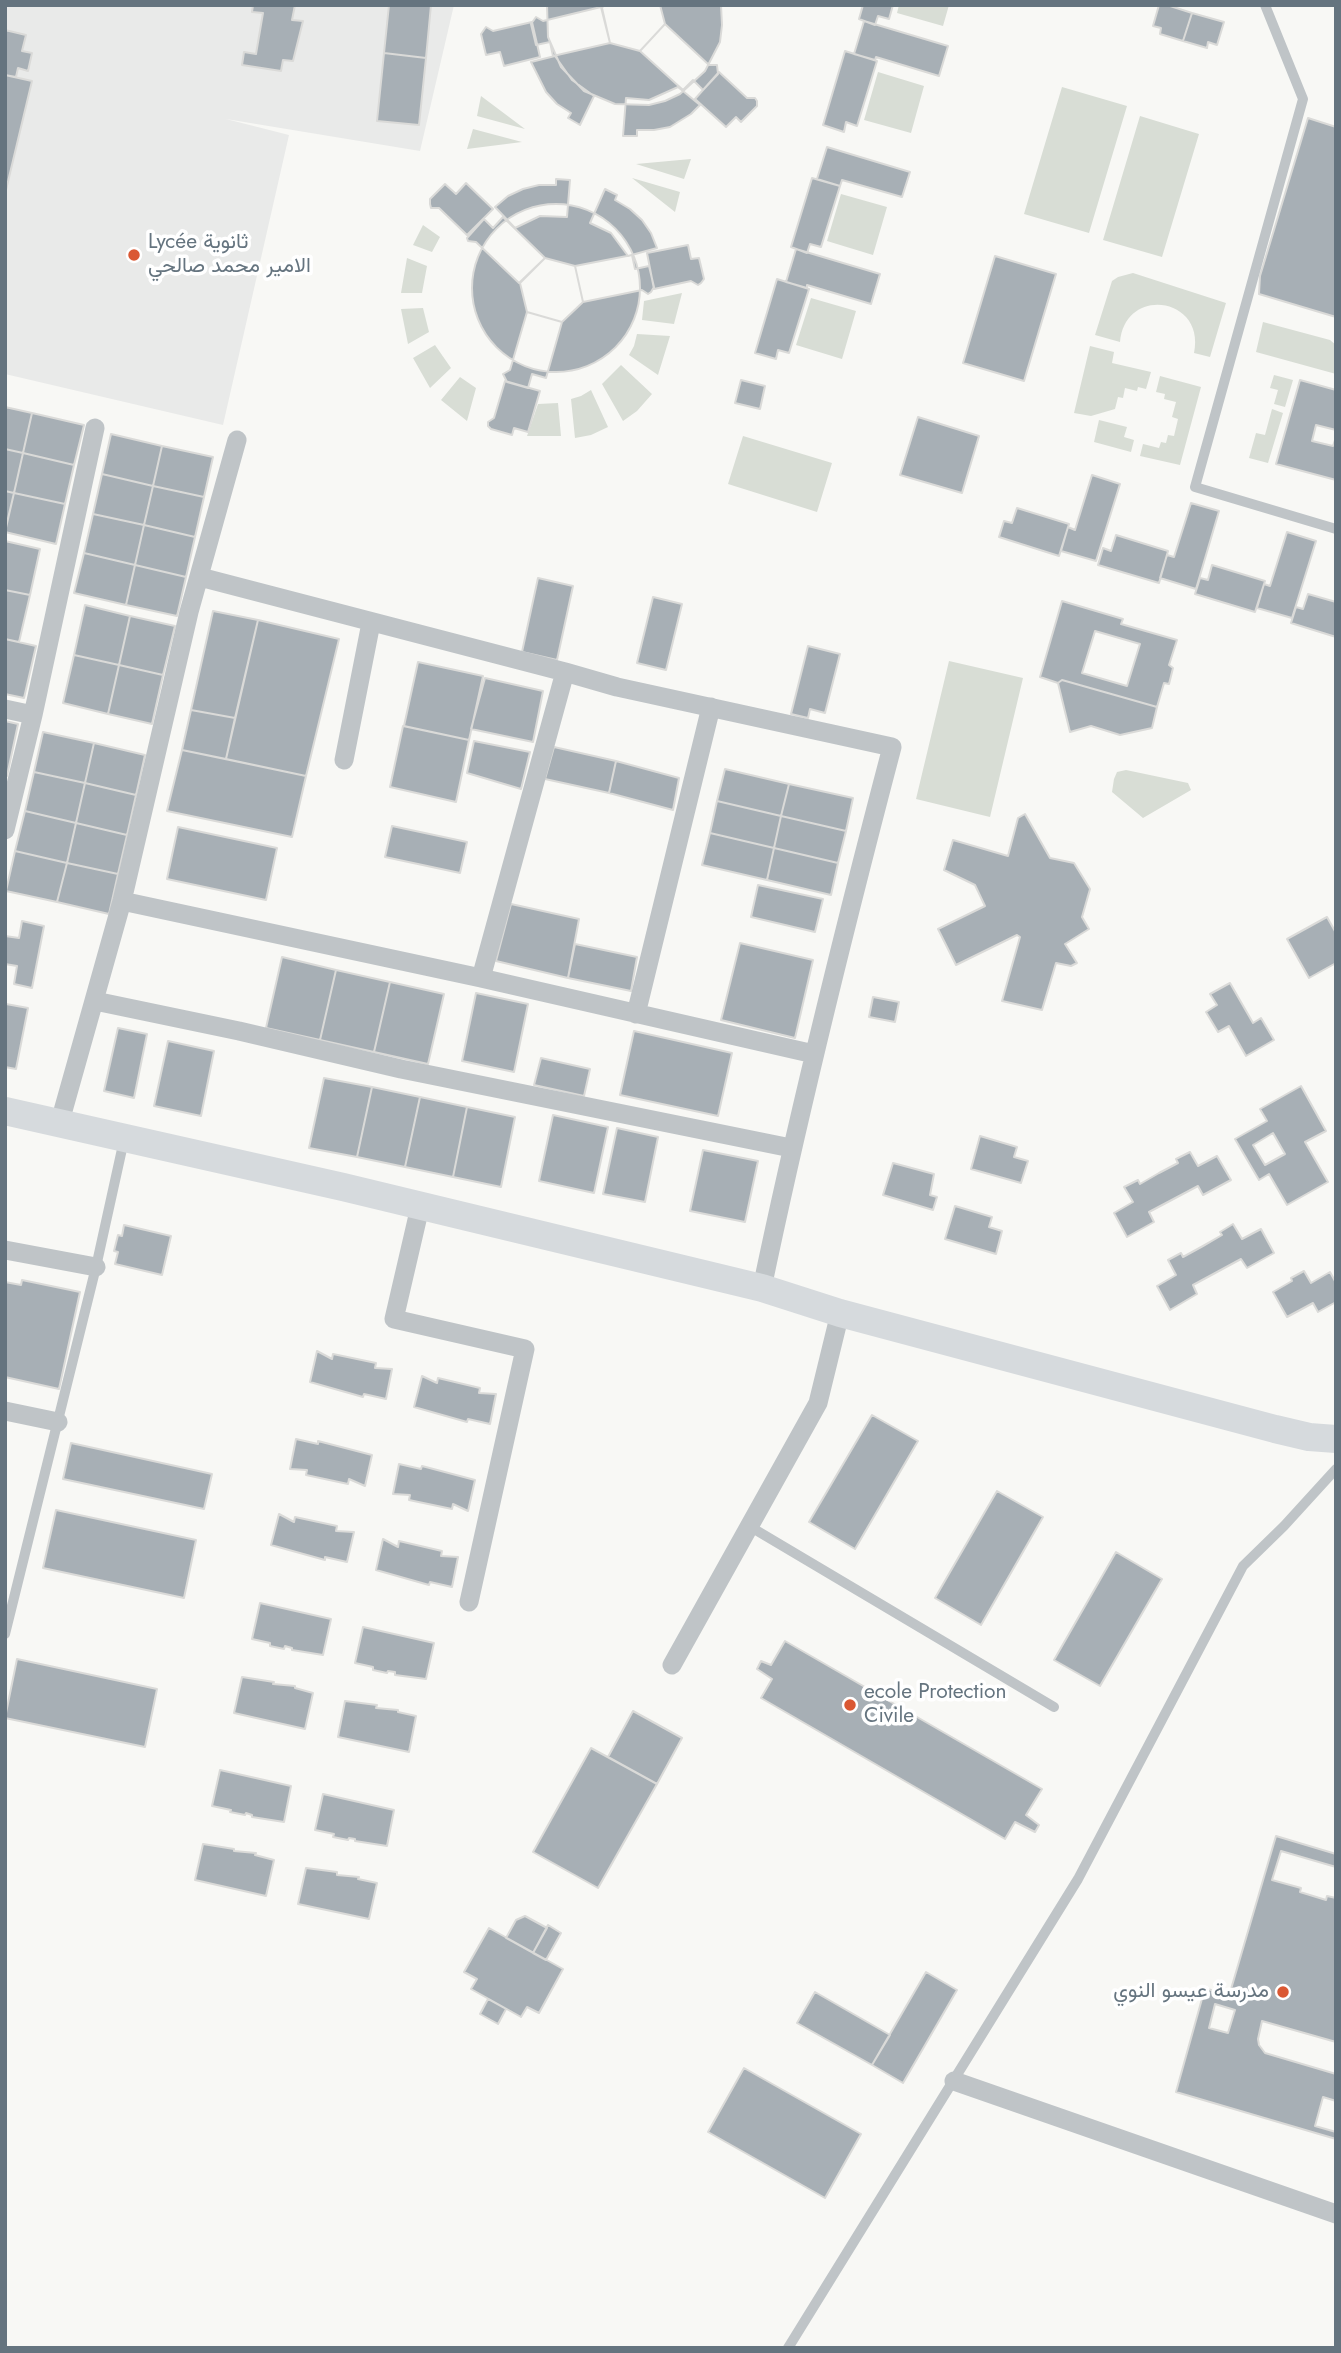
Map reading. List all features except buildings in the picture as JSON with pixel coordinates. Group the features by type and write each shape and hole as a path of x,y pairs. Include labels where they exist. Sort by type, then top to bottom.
{"main road":[{"path":"5,1111 343,1187 762,1288 840,1313 1275,1429 1309,1437 1336,1439"}],"street":[{"path":"5,828 33,715 95,428"},
{"path":"59,1125 122,901 189,612 237,440"},
{"path":"200,577 617,687 892,747 791,1148 762,1288"},
{"path":"344,760 371,622"},
{"path":"481,978 565,672"},
{"path":"636,1014 711,707"},
{"path":"5,709 33,715"},
{"path":"122,901 481,978 814,1054"},
{"path":"94,1001 401,1069 791,1148"},
{"path":"421,1207 394,1320 525,1349 469,1602"},
{"path":"5,1250 96,1267"},
{"path":"672,1665 818,1404 840,1313"},
{"path":"5,1411 58,1423"},
{"path":"954,2081 1336,2214"}],"lane":[{"path":"1265,5 1303,99 1195,487 1336,529"},
{"path":"5,1634 125,1139"},
{"path":"788,2348 1078,1879 1243,1566 1336,1469"},
{"path":"749,1527 1054,1707"}],"shaded area":[{"name":"Lycée ثانوية الامير محمد صالحي","path":"5,5 454,5 420,151 226,119 289,135 223,425 5,374"},
{"path":"899,5 949,5 943,26 897,13"},
{"path":"878,72 924,86 911,133 864,120"},
{"path":"1062,87 1127,106 1089,233 1024,214"},
{"path":"481,96 525,129 477,116"},
{"path":"1140,116 1199,134 1162,257 1103,240"},
{"path":"473,129 522,142 467,149"},
{"path":"691,159 684,179 636,164"},
{"path":"632,178 680,192 675,212"},
{"path":"841,194 887,207 873,255 827,241"},
{"path":"423,225 440,237 432,252 413,245"},
{"path":"407,258 427,266 422,293 401,293"},
{"path":"1133,273 1226,303 1210,357 1194,353 1194,334 1188,320 1177,310 1163,305 1149,306 1135,312 1125,324 1120,342 1095,335 1112,281"},
{"path":"682,293 674,324 642,320 644,301"},
{"path":"811,298 856,311 842,359 796,345"},
{"path":"423,308 429,332 408,344 401,309"},
{"path":"1263,322 1330,340 1336,345 1336,374 1256,352"},
{"path":"637,334 670,336 658,375 629,355"},
{"path":"435,345 451,368 430,388 413,358"},
{"path":"1090,346 1114,352 1112,363 1151,372 1146,389 1138,387 1137,391 1125,388 1123,398 1118,397 1115,409 1091,416 1074,413"},
{"path":"621,365 652,394 637,411 623,421 602,384"},
{"path":"1274,375 1293,380 1285,407 1274,404 1278,390 1270,388"},
{"path":"1160,376 1201,387 1180,465 1140,456 1143,444 1159,448 1161,442 1166,443 1168,435 1174,436 1178,419 1172,417 1176,402 1164,399 1165,394 1156,392"},
{"path":"460,377 476,388 467,421 441,400"},
{"path":"591,390 608,427 591,435 575,438 571,399"},
{"path":"558,403 561,436 527,436 538,404"},
{"path":"1272,409 1283,413 1268,463 1249,458 1256,433 1265,435"},
{"path":"1099,420 1127,427 1124,437 1134,440 1131,452 1094,442"},
{"path":"743,436 832,463 817,512 728,484"},
{"path":"949,661 1023,678 990,817 916,799"},
{"path":"1126,770 1188,783 1191,790 1143,818 1112,792 1117,772"}],"place":[{"name":"Lycée ثانوية الامير محمد صالحي","path":"134,255"},
{"name":"ecole Protection Civile","path":"850,1705"},
{"name":"مدرسة عيسو النوي","path":"1283,1992"}]}
